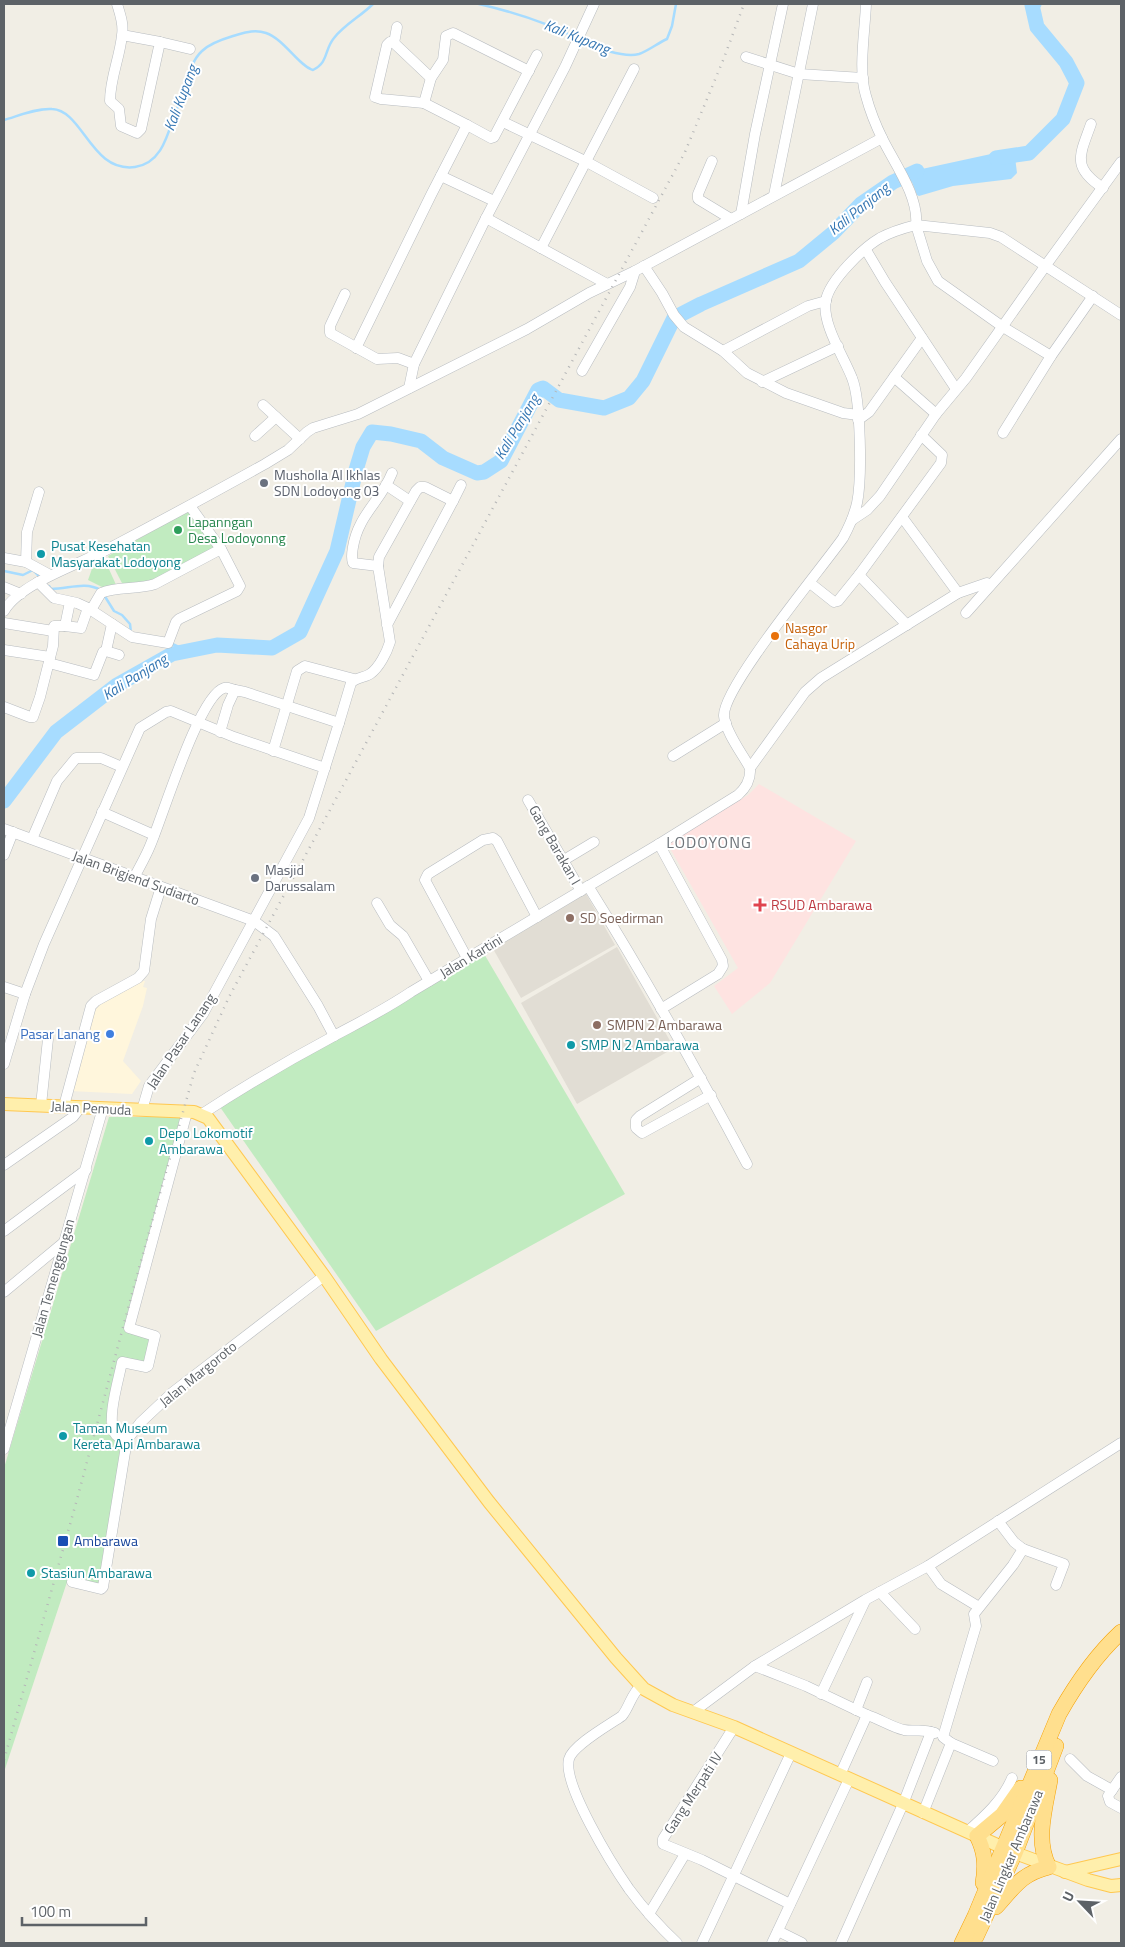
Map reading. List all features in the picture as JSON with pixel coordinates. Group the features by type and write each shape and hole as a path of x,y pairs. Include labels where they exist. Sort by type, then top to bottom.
{"highway":[{"name":"Jalan Lingkar Ambarawa","path":"973,1943 980,1918 1009,1851 1051,1744 1076,1699 1083,1677 1096,1659 1121,1632"},
{"path":"980,1918 986,1862 983,1848 972,1834 1002,1815 1051,1744"},
{"path":"980,1918 1024,1876 1034,1870 1049,1866 1042,1848 1042,1831 1051,1744"},
{"name":"Jalan Lingkar Ambarawa","path":"962,1943 980,1918"}],"main road":[{"name":"Jalan Pemuda","path":"4,1104 202,1114"},
{"path":"202,1114 214,1124 324,1276 381,1359 489,1502 609,1650 642,1686 667,1702 734,1727 1009,1851 1088,1880 1111,1886 1121,1885"},
{"path":"1065,1872 1121,1859"}],"street":[{"path":"117,4 122,19 122,35 110,100 119,109 121,126 137,133 141,130 160,42"},
{"path":"409,388 414,364 494,201 575,46 594,4"},
{"path":"741,214 754,134 783,4"},
{"path":"774,195 813,4"},
{"path":"866,4 863,78 865,95 882,138 916,208 916,225 927,261 938,281 1003,327 1051,356"},
{"path":"394,43 397,27"},
{"path":"424,103 431,78 441,65 446,36 453,33 529,71"},
{"path":"122,35 190,50"},
{"path":"394,43 390,42 385,50 375,97 424,103 492,138 503,122 537,55"},
{"path":"394,43 431,78"},
{"path":"746,57 799,74 863,78"},
{"path":"541,248 634,69"},
{"path":"503,122 585,161 653,198"},
{"path":"1091,124 1080,154 1081,164 1088,178 1102,188"},
{"path":"356,348 467,126"},
{"path":"4,611 21,594 44,579 190,506 265,464 288,450 313,428 358,414 527,329 607,284 640,269 882,138"},
{"path":"712,161 698,194 698,199 731,219"},
{"path":"852,520 867,510 880,496 936,414 1003,327 1121,162"},
{"path":"441,176 494,201"},
{"path":"486,218 607,284"},
{"path":"987,583 958,593 821,678 805,692 750,768 726,723 724,716 726,704 733,689 843,538 852,520 857,502 859,479 858,402 854,381 826,317 826,300 829,290 840,275 879,239 898,230 916,225 990,233 1001,237 1046,265 1121,315"},
{"path":"866,250 956,389"},
{"path":"640,269 659,288 674,315 684,327 723,351 747,373 786,393 858,418 869,412 922,338"},
{"path":"582,371 640,269"},
{"path":"345,294 330,326 330,332 377,359 398,358 414,364"},
{"path":"1003,433 1051,356 1093,296"},
{"path":"723,351 808,306 826,300"},
{"path":"762,382 838,346"},
{"path":"894,377 936,414"},
{"path":"263,404 300,438"},
{"path":"255,436 276,417"},
{"path":"810,583 834,602 838,601 860,575 942,459 942,455 921,435"},
{"path":"966,613 1121,440"},
{"path":"378,566 353,562 351,559 355,539 362,520 392,473"},
{"path":"386,485 410,501"},
{"path":"387,625 461,485"},
{"path":"272,751 297,671 302,666 354,679 369,675 387,650 390,642 378,566 379,557 416,491 420,487 425,487 453,501"},
{"path":"26,562 27,532 39,492"},
{"path":"4,558 26,562 44,579 54,598 90,609 132,637 168,643 179,619 240,589 240,584 221,549 190,506"},
{"path":"902,517 958,593"},
{"path":"4,707 33,717 53,646 54,626 81,628 90,609 105,591 146,587 155,584 221,549"},
{"path":"860,575 907,625"},
{"path":"4,587 21,594"},
{"path":"65,626 70,602"},
{"path":"4,623 53,631"},
{"path":"4,650 49,660 94,675 103,652 106,651 112,624"},
{"path":"106,651 119,655"},
{"name":"Jalan Pasar Lanang","path":"142,1110 149,1086 203,1014 309,818 350,686 354,679"},
{"path":"135,876 154,835 197,723 215,695 222,689 245,692 339,723"},
{"path":"220,732 228,705 235,690"},
{"path":"4,1064 25,994 44,944 140,728 166,712 176,712 220,732 325,768"},
{"path":"673,756 726,723"},
{"path":"32,839 57,781 76,758 101,758 122,767"},
{"name":"Jalan Kartini","path":"202,1114 334,1036 384,1010 738,795 748,784 751,775 750,768"},
{"name":"Gang Barakan I","path":"528,800 564,860 585,889 662,1009 748,1164"},
{"path":"102,812 154,835"},
{"path":"4,855 7,830"},
{"name":"Jalan Brigjend Sudiarto","path":"7,830 254,921 274,936 318,1006 334,1036"},
{"path":"467,958 424,880 428,874 468,848 488,837 497,841 537,916"},
{"path":"564,860 594,842"},
{"path":"659,844 722,960 723,966 718,974 662,1009"},
{"path":"64,1106 91,1006 96,1001 138,978 144,971 151,919 161,887"},
{"path":"377,903 390,925 403,936 429,981"},
{"path":"4,987 25,994"},
{"path":"41,1106 48,1039"},
{"path":"701,1078 640,1116 636,1120 636,1128 642,1133 711,1095"},
{"path":"4,1165 73,1116 80,1108"},
{"name":"Jalan Temenggungan","path":"4,1449 104,1108"},
{"path":"72,1582 101,1589 103,1587 126,1440 115,1434 111,1419 122,1362 148,1366 155,1336 128,1328 182,1112"},
{"path":"4,1231 86,1170"},
{"path":"4,1292 63,1243"},
{"name":"Jalan Margoroto","path":"126,1440 140,1423 173,1392 324,1276"},
{"path":"693,1712 755,1666 865,1600 928,1566 1121,1443"},
{"path":"998,1521 1014,1542 1023,1550 1064,1564 1056,1585"},
{"path":"923,1812 947,1740 976,1626 974,1614 1023,1550"},
{"path":"928,1566 941,1584 979,1607"},
{"path":"880,1592 915,1629"},
{"path":"821,1694 865,1600"},
{"path":"755,1666 899,1728 906,1730 920,1729 931,1732 993,1760"},
{"path":"856,1710 867,1682"},
{"path":"642,1686 633,1695 622,1716 571,1754 568,1766 582,1808 629,1889 649,1914 677,1943"},
{"path":"772,1943 844,1777 867,1715"},
{"name":"Gang Merpati IV","path":"734,1727 663,1839 663,1844 733,1875 790,1904"},
{"path":"843,1942 903,1804 931,1732"},
{"path":"702,1943 791,1753"},
{"path":"1070,1759 1086,1776 1112,1790"},
{"path":"1121,1777 1108,1796 1108,1799 1121,1808"},
{"path":"972,1834 1007,1791 1012,1778"},
{"path":"649,1914 685,1854"},
{"path":"778,1931 802,1943"}],"shaded area":[{"name":"RSUD Ambarawa","path":"759,784 856,841 770,983 732,1014 714,986 738,968 667,843 748,795"},
{"name":"SD Soedirman","path":"585,892 615,945 521,998 492,947"},
{"name":"SMPN 2 Ambarawa","path":"617,947 674,1048 577,1104 521,1003"},
{"name":"Pasar Lanang","path":"145,981 143,987 147,988 143,1006 123,1061 141,1081 132,1094 70,1091 95,1007"}],"green space":[{"name":"Lapanngan Desa Lodoyonng","path":"188,511 216,549 146,584 124,587 108,556"},
{"path":"104,558 117,587 104,588 88,580 94,563"},
{"path":"483,952 625,1194 376,1331 220,1107"},
{"name":"Taman Museum Kereta Api Ambarawa","path":"109,1117 182,1117 125,1329 153,1337 146,1365 119,1360 106,1422 121,1449 98,1585 68,1579 4,1772 4,1468"}],"water":[{"path":"1014,149 1017,173 1011,179 953,186 919,196 908,172"}],"waterway":[{"name":"Kali Kupang","path":"4,120 40,110 52,109 63,112 72,119 98,152 108,161 120,166 135,167 144,165 157,155 162,148 193,65 198,55 205,48 233,36 249,32 262,32 273,36 302,63 313,70 322,63 331,42 338,33 373,4"},
{"name":"Kali Kupang","path":"479,4 529,18 576,38"},
{"name":"Kali Kupang","path":"581,40 594,46 626,55 639,54 667,39 672,26 676,4"},
{"name":"Kali Panjang","path":"996,158 1029,153 1063,119 1077,83 1066,62 1037,27 1032,5 1034,4"},
{"name":"Kali Panjang","path":"4,801 56,732 117,685 172,654 217,645 272,648 300,632 337,551 356,470 363,447 372,432 421,441 443,458 477,473 484,472 501,461 538,390 543,388 559,400 604,408 629,398 643,381 674,318 701,304 799,261 833,233 861,204 893,182 917,171"},
{"path":"4,571 23,575 33,570 40,577"},
{"path":"49,586 51,589 89,586 101,590"},
{"path":"104,595 114,611 122,615 130,624 131,633"},
{"path":"170,643 184,651"}],"railway":[{"path":"4,1760 194,1073 229,997 685,152 744,4"}],"place":[{"name":"Musholla Al Ikhlas SDN Lodoyong 03","path":"264,483"},
{"name":"Lapanngan Desa Lodoyonng","path":"178,530"},
{"name":"Pusat Kesehatan Masyarakat Lodoyong","path":"41,554"},
{"name":"Nasgor Cahaya Urip","path":"775,636"},
{"name":"Masjid Darussalam","path":"255,878"},
{"name":"RSUD Ambarawa","path":"760,905"},
{"name":"SD Soedirman","path":"570,918"},
{"name":"SMPN 2 Ambarawa","path":"597,1025"},
{"name":"Pasar Lanang","path":"110,1034"},
{"name":"SMP N 2 Ambarawa","path":"571,1045"},
{"name":"Depo Lokomotif Ambarawa","path":"149,1141"},
{"name":"Taman Museum Kereta Api Ambarawa","path":"63,1436"},
{"name":"Ambarawa","path":"63,1541"},
{"name":"Stasiun Ambarawa","path":"31,1573"}],"district":[{"name":"LODOYONG","path":"709,842"}]}
